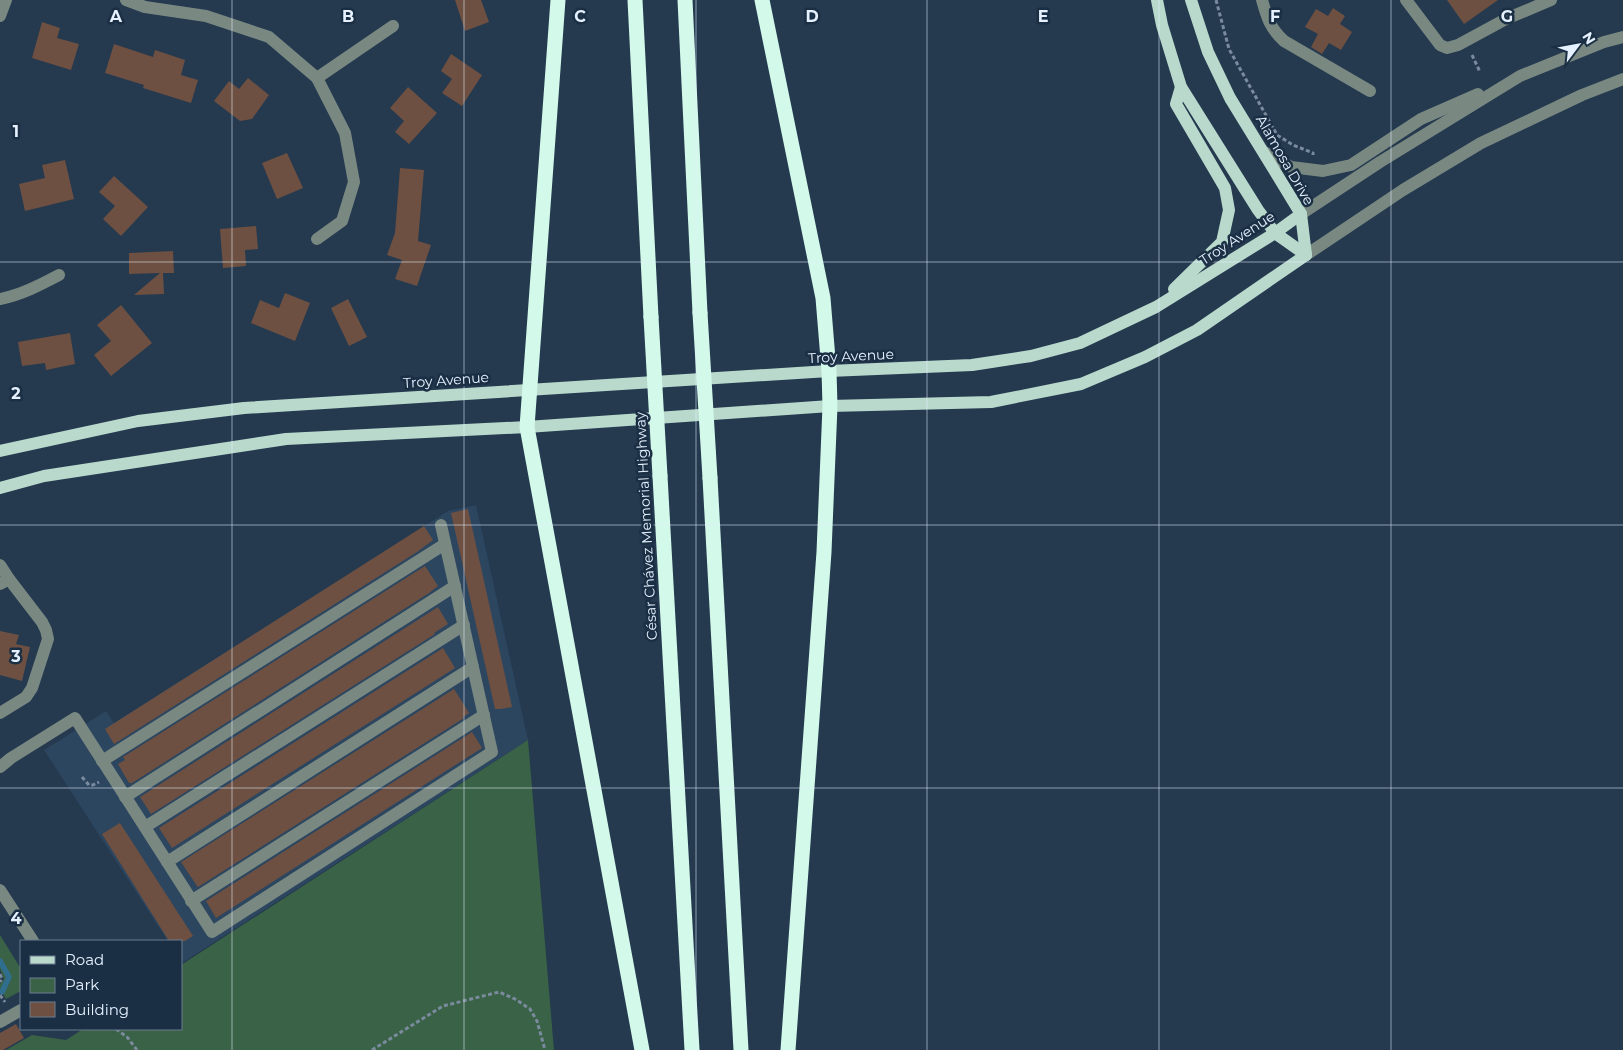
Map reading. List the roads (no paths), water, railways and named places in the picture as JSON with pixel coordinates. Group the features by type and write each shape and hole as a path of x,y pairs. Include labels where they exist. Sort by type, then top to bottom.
{"highway":[{"path":"558,0 528,390 527,427 642,1050"},
{"name":"César Chávez Memorial Highway","path":"634,0 692,1050"},
{"path":"685,0 700,313 741,1050"},
{"path":"762,0 822,298 829,372 830,406 824,552 788,1050"}],"main road":[{"path":"0,488 44,476 286,439 527,427 830,406 991,402 1081,384 1145,357 1197,330 1306,255 1275,233 1258,210 1181,88 1162,25 1158,0"},
{"name":"Alamosa Drive","path":"1191,0 1208,52 1230,98 1301,214 1306,255"},
{"path":"1156,307 1222,242 1229,210 1225,188 1176,104 1181,88"},
{"name":"Troy Avenue","path":"0,451 138,421 234,409 972,364 1031,356 1080,343 1156,307 1275,233 1301,214"}],"street":[{"path":"0,16 6,0"},
{"path":"126,0 145,7 206,16 269,38 317,78 344,133 354,182 342,221 317,239"},
{"path":"1262,0 1267,19 1274,32 1284,41 1370,91"},
{"path":"1406,0 1440,45 1447,48 1458,45 1506,19 1551,0"},
{"path":"317,78 392,26"},
{"name":"Troy Avenue","path":"1301,214 1380,162 1520,76 1604,42 1623,37"},
{"path":"1264,152 1291,167 1311,170 1322,171 1351,165 1421,119 1520,76"},
{"path":"1306,255 1404,190 1481,143 1582,95 1623,79"},
{"path":"0,299 37,287 59,275"},
{"path":"0,767 11,758 75,718 212,932 492,752 441,525"},
{"path":"102,761 445,544"},
{"path":"0,565 4,582 42,622 48,639 32,688 26,697 0,713"},
{"path":"125,797 455,586"},
{"path":"145,827 464,625"},
{"path":"167,862 473,668"},
{"path":"192,900 484,715"},
{"path":"0,890 32,940"},
{"path":"0,1022 20,1011"}],"waterway":[{"path":"0,961 9,977 2,992"}]}
